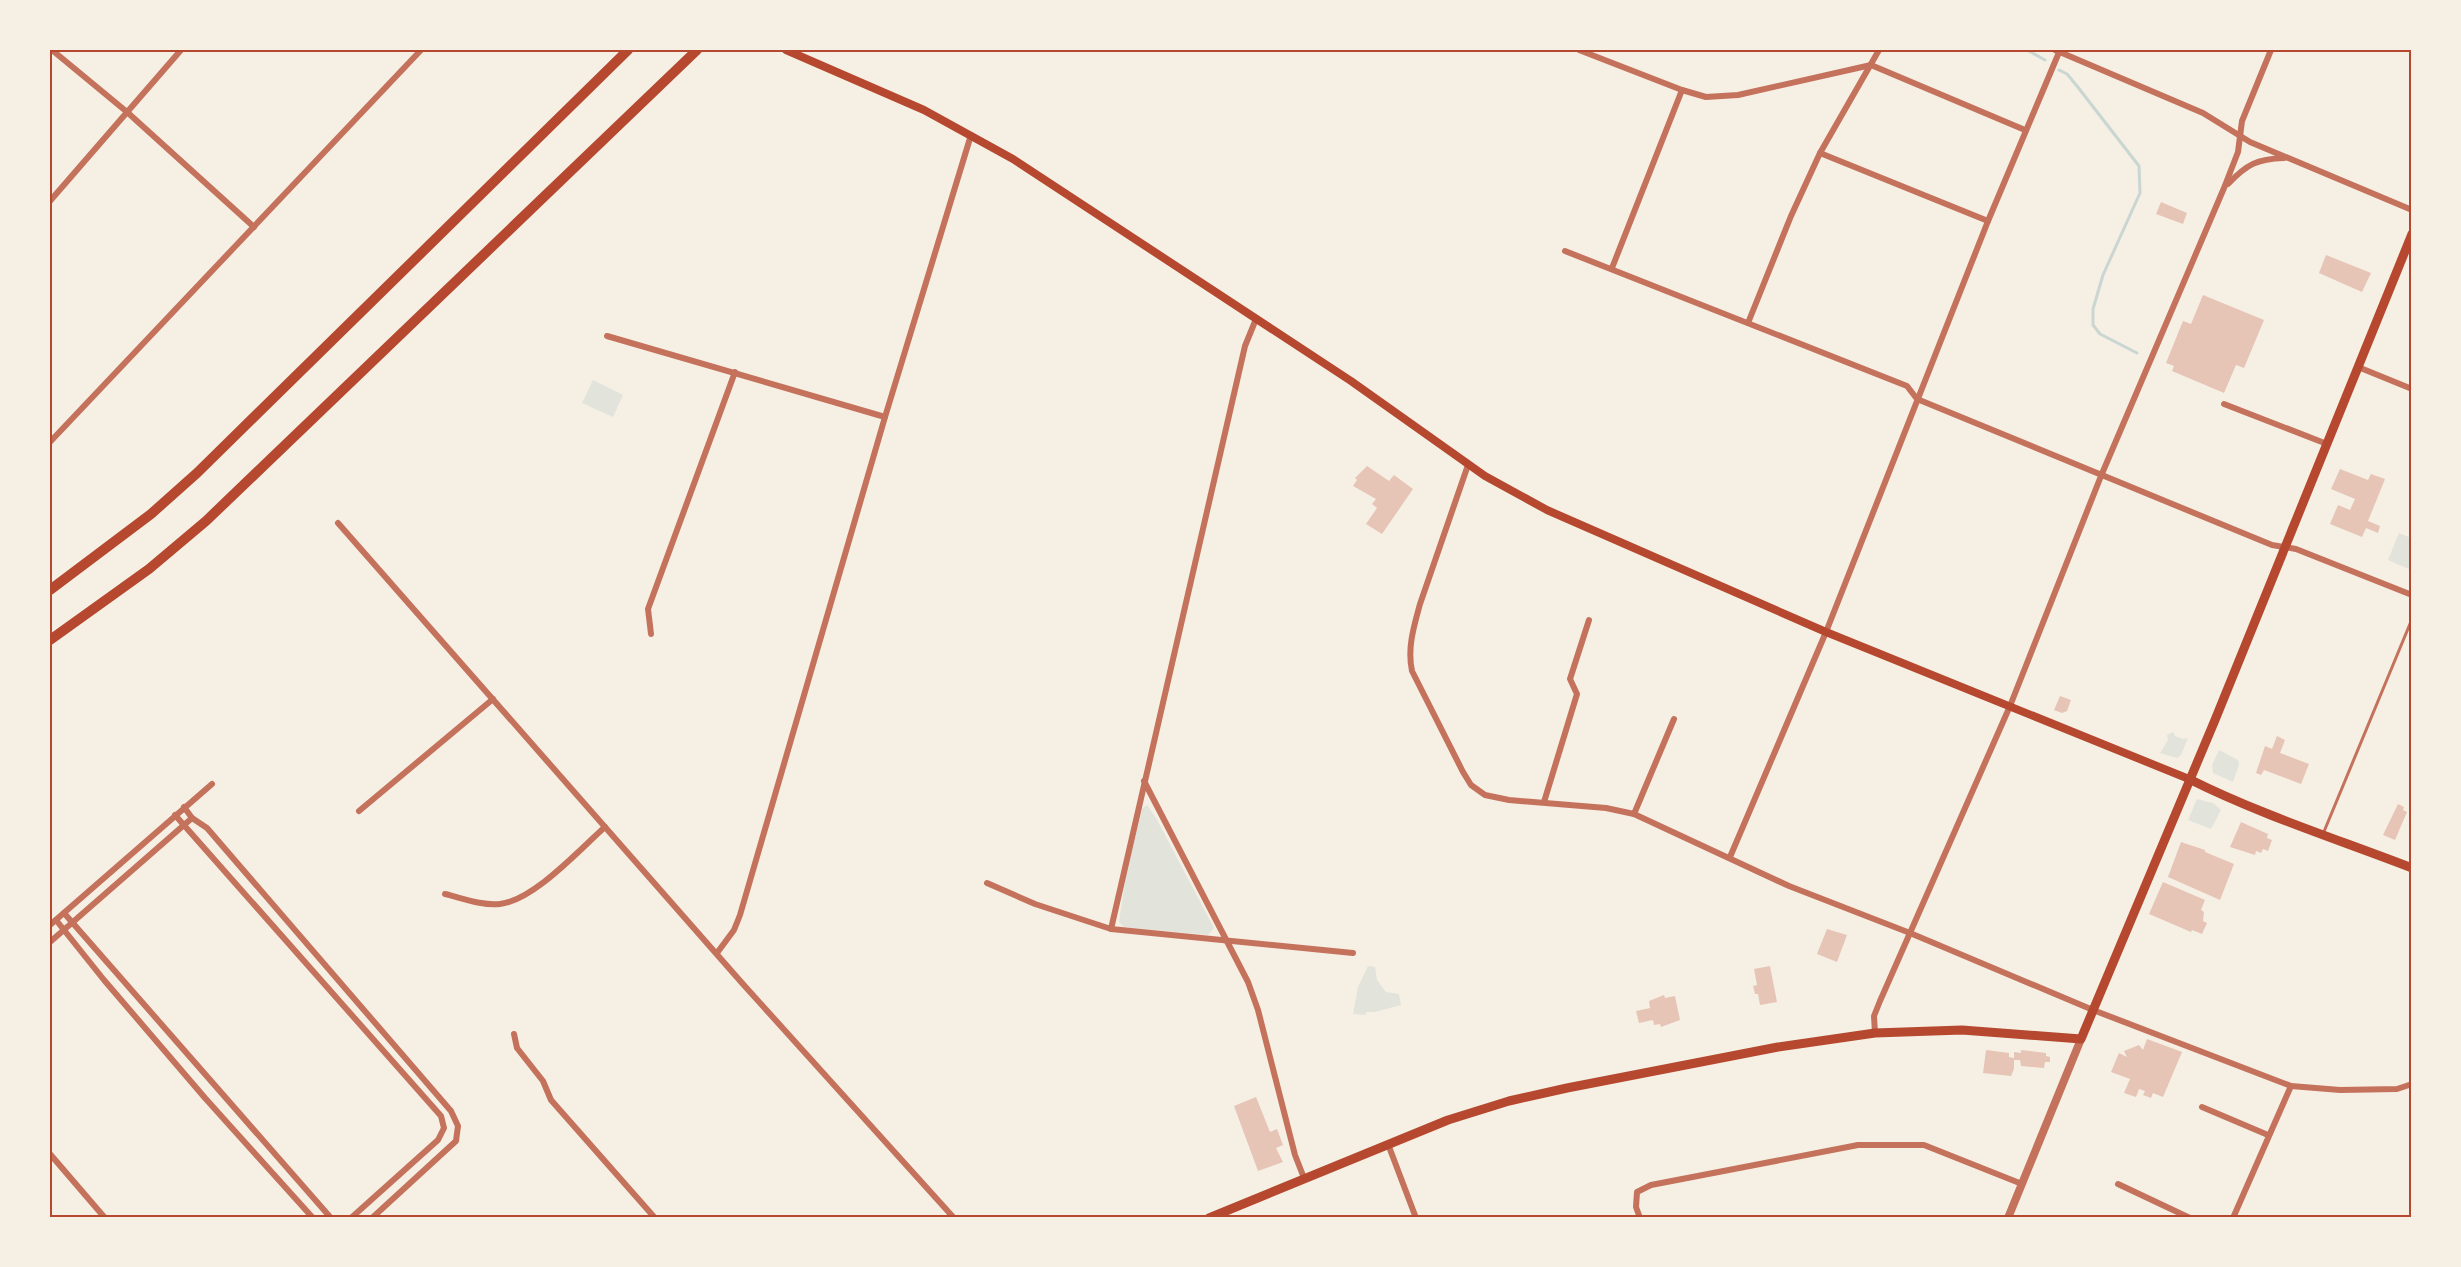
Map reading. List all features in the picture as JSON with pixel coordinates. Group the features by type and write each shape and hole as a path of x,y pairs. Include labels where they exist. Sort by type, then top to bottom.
{"highway":[{"path":"50,590 134,527 197,473 628,50"},
{"path":"50,640 149,569 206,521 697,50"}],"main road":[{"path":"786,50 924,110 971,135 1042,178 1351,381 1468,465 1547,510 1826,632 2189,779 2229,800 2412,868"},
{"path":"1209,1218 1224,1214 1304,1178 1448,1120 1527,1096 1778,1047 1875,1033 1962,1030 2081,1039 2215,720 2412,234"}],"street":[{"path":"52,50 127,112 254,227"},
{"path":"50,201 181,50"},
{"path":"50,442 421,50"},
{"path":"1579,50 1706,97 1738,95 1870,65 2025,130"},
{"path":"1748,323 1791,216 1820,153 1879,50"},
{"path":"1730,857 1826,632 2058,50 2203,113 2250,142 2412,210"},
{"path":"1875,1033 1874,1016 2010,706 2101,476 2224,188 2238,152 2242,121 2271,50"},
{"path":"1612,268 1682,90"},
{"path":"717,953 734,930 740,915 885,417 971,135"},
{"path":"1820,153 1988,221"},
{"path":"2224,188 2238,173 2258,160 2288,158"},
{"path":"1565,251 1907,386 1917,399 2101,476 2272,545 2306,553 2412,595"},
{"path":"1111,929 1143,781 1245,346 1256,319"},
{"path":"607,336 885,417"},
{"path":"2358,367 2412,389"},
{"path":"651,634 648,609 735,372"},
{"path":"2224,404 2327,444"},
{"path":"1468,465 1414,628 1410,659 1412,671 1472,785 1485,795 1509,800 1606,808 1634,814 1789,886 1910,933 2093,1010 2291,1086 2340,1090 2397,1089 2412,1084"},
{"path":"338,523 605,827 954,1218"},
{"path":"1544,802 1577,694 1570,679 1589,620"},
{"path":"359,811 492,699"},
{"path":"1634,814 1674,719"},
{"path":"1143,781 1248,982 1258,1010 1295,1155 1304,1178"},
{"path":"50,925 212,784"},
{"path":"184,807 192,818 207,828 440,1097 451,1111 458,1126 456,1141 446,1152 372,1218"},
{"path":"175,815 441,1116 444,1128 438,1140 351,1218"},
{"path":"50,942 192,818"},
{"path":"445,894 482,903 499,904 516,900 537,887 605,827"},
{"path":"987,883 1035,904 1111,929 1353,953"},
{"path":"64,913 331,1218"},
{"path":"56,920 205,1098 313,1218"},
{"path":"514,1034 517,1048 543,1081 551,1100 655,1218"},
{"path":"2008,1218 2081,1039"},
{"path":"2233,1218 2291,1086"},
{"path":"2202,1107 2268,1135"},
{"path":"1388,1144 1416,1218"},
{"path":"1640,1218 1636,1207 1637,1192 1651,1185 1858,1146 1924,1145 2022,1184"},
{"path":"50,1154 105,1218"},
{"path":"2118,1184 2190,1218"}],"lane":[{"path":"2322,835 2412,619"}],"shaded area":[{"path":"593,380 623,395 613,417 582,403"},
{"path":"2399,533 2411,538 2411,570 2388,560"},
{"path":"2173,732 2175,736 2188,738 2181,755 2177,758 2160,753 2168,740 2167,735"},
{"path":"2219,750 2238,760 2239,765 2233,782 2213,773 2212,765"},
{"path":"2197,799 2213,803 2221,810 2211,829 2188,820"},
{"path":"1147,805 1214,928 1208,935 1124,927 1119,922 1125,881 1142,809"},
{"path":"1368,966 1375,967 1377,980 1386,992 1399,994 1401,1005 1366,1012 1366,1015 1353,1014 1358,987"}],"building":[{"path":"2161,202 2187,213 2183,224 2156,214"},
{"path":"2326,255 2371,273 2362,292 2319,273"},
{"path":"2203,295 2264,320 2244,368 2236,365 2224,393 2172,371 2174,366 2166,363 2183,321 2191,324"},
{"path":"1367,466 1389,481 1394,475 1413,489 1382,534 1366,524 1377,508 1372,504 1376,499 1353,486 1357,480 1355,478"},
{"path":"2340,469 2368,480 2371,474 2385,479 2368,521 2380,526 2378,533 2366,528 2362,537 2330,524 2338,505 2350,510 2355,499 2331,489"},
{"path":"2060,696 2071,700 2067,711 2062,713 2054,710"},
{"path":"2277,736 2285,740 2280,753 2309,764 2301,784 2264,770 2261,775 2256,773 2265,746 2272,749"},
{"path":"2398,804 2407,812 2395,840 2383,835"},
{"path":"2241,822 2268,834 2267,838 2272,840 2268,851 2263,849 2261,853 2256,851 2255,855 2230,847"},
{"path":"2181,842 2205,850 2205,852 2234,864 2220,900 2168,877"},
{"path":"2163,882 2205,900 2201,910 2204,912 2203,921 2207,923 2202,934 2192,930 2191,932 2149,914"},
{"path":"1827,929 1847,935 1837,962 1817,954"},
{"path":"1770,966 1777,1002 1760,1005 1758,994 1755,994 1753,986 1757,985 1754,969"},
{"path":"1664,995 1665,998 1675,996 1680,1020 1661,1027 1660,1024 1654,1025 1653,1020 1639,1023 1636,1011 1650,1008 1649,1001"},
{"path":"2147,1039 2182,1052 2163,1097 2153,1093 2151,1098 2143,1095 2145,1091 2139,1089 2136,1097 2124,1093 2130,1079 2111,1072 2119,1053 2127,1057 2124,1051 2139,1045 2143,1050"},
{"path":"1986,1050 2009,1053 2009,1057 2014,1058 2014,1052 2021,1053 2021,1050 2046,1053 2046,1056 2050,1057 2050,1062 2045,1062 2044,1068 2021,1066 2020,1060 2014,1060 2011,1076 1983,1073"},
{"path":"1256,1097 1270,1132 1277,1129 1283,1145 1276,1148 1283,1162 1258,1171 1234,1106"}],"waterway":[{"path":"2027,50 2045,60"},
{"path":"2059,70 2067,74 2139,166 2140,193 2103,275 2093,309 2093,325 2100,334 2137,353"}]}
